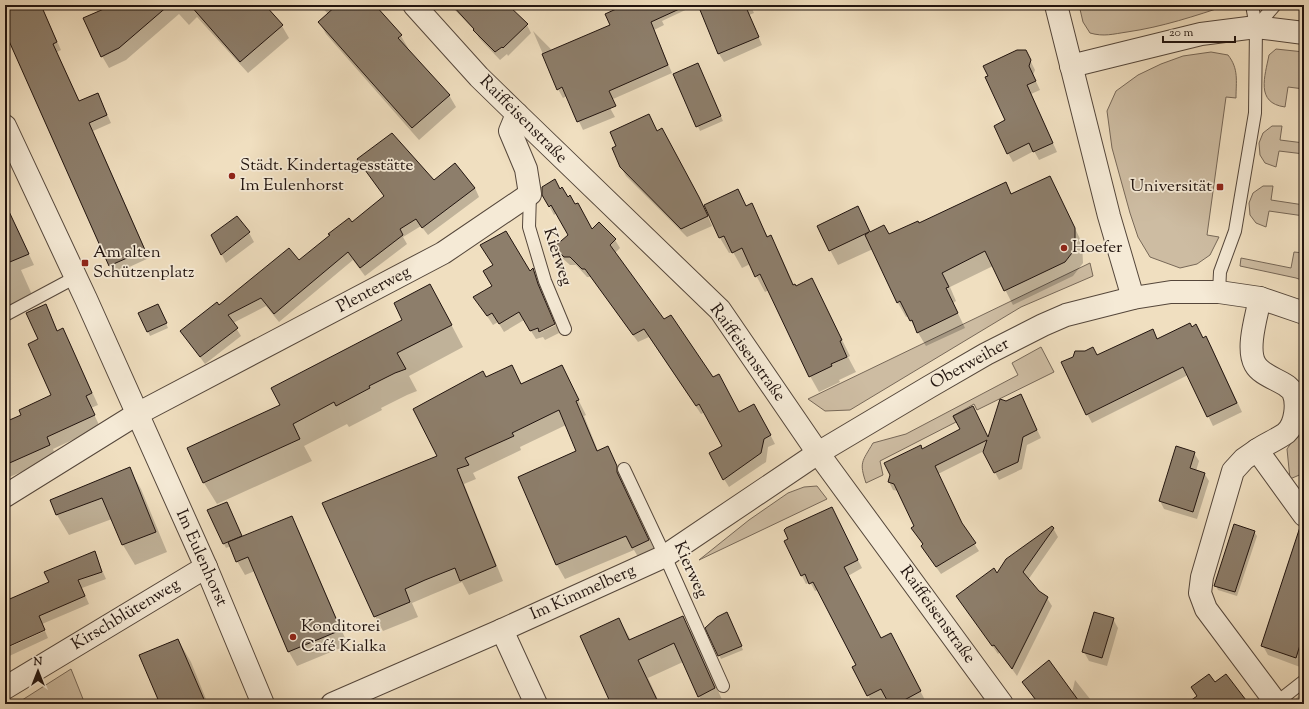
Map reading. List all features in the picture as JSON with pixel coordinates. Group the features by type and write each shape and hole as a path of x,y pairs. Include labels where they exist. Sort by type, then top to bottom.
{"street":[{"name":"Raiffeisenstraße","path":"414,5 479,77 516,114 720,310 818,453 1002,704"},
{"path":"1056,5 1109,216 1133,298"},
{"path":"1071,66 1201,34 1256,27 1304,32"},
{"path":"516,114 510,131 526,170 530,194"},
{"name":"Im Eulenhorst","path":"5,128 76,277 206,567 263,704"},
{"name":"Plenterweg","path":"137,414 443,253 530,194"},
{"name":"Oberweiher","path":"818,453 941,379 986,354 1066,315 1133,298 1172,292 1218,292 1260,298 1304,313"},
{"path":"1260,298 1251,353 1255,364 1261,370 1293,391 1296,404 1292,424 1287,432 1257,450 1233,470 1202,577 1200,593 1206,609 1276,703"},
{"path":"5,496 137,414"},
{"path":"1257,450 1304,515"},
{"name":"Im Kimmelberg","path":"332,704 502,630 665,556 818,453"},
{"name":"Kirschblütenweg","path":"5,688 206,567"},
{"path":"502,630 536,704"}],"lane":[{"path":"1218,292 1220,272 1235,232 1255,113 1256,27 1252,5"},
{"path":"1256,27 1275,5"},
{"name":"Kierweg","path":"530,194 528,227 545,281 565,329"},
{"path":"5,315 76,277"},
{"name":"Kierweg","path":"624,469 723,686"},
{"path":"1276,703 1304,681"}],"shaded area":[{"path":"1079,5 1228,5 1166,24 1140,30 1104,35 1090,33 1083,22"},
{"path":"1276,49 1304,52 1304,89 1288,87 1285,107 1269,100 1264,87 1269,55"},
{"path":"1211,52 1228,55 1234,65 1236,81 1236,98 1226,97 1207,235 1219,237 1210,255 1197,264 1180,268 1150,257 1138,237 1112,148 1107,111 1116,91 1138,75 1183,56"},
{"path":"1272,126 1282,126 1280,140 1304,143 1304,154 1279,151 1276,167 1265,163 1260,155 1259,143 1263,133"},
{"path":"1263,186 1273,186 1271,200 1304,205 1304,216 1269,211 1266,227 1256,223 1250,215 1249,203 1253,193"},
{"path":"1294,252 1304,253 1304,281 1240,266 1241,258 1291,268"},
{"path":"1090,263 1093,276 1021,307 850,410 825,411 808,399"},
{"path":"1041,347 1054,372 977,410 974,404 953,416 956,422 880,461 883,475 866,483 862,466 866,454 873,443 906,434 1018,375 1012,363"},
{"path":"1304,426 1304,473 1290,479 1287,449"},
{"path":"817,486 827,499 699,560 749,520 788,493 804,487"},
{"path":"71,669 85,704 18,704 19,702"}],"building":[{"path":"5,5 41,5 57,42 53,44 79,101 98,93 107,115 89,123 145,250 109,266 5,32"},
{"path":"113,5 169,5 119,48 101,57 83,18"},
{"path":"190,5 265,5 283,25 240,62"},
{"path":"337,5 375,5 402,35 398,38 450,95 412,128 318,22"},
{"path":"452,5 508,5 528,24 503,48 502,47 495,52 473,30 474,29"},
{"path":"625,5 688,5 651,22 668,65 609,91 616,106 577,122 562,87 557,90 542,54 610,25 605,14"},
{"path":"698,5 745,5 759,37 718,54"},
{"path":"1017,50 1026,50 1031,60 1029,66 1036,81 1027,85 1053,143 1033,152 1029,143 1007,154 994,126 1005,120 985,77 988,76 983,66"},
{"path":"698,63 721,116 696,127 673,74"},
{"path":"649,114 657,131 662,128 708,216 681,229 620,167 612,148 616,146 610,132"},
{"path":"392,133 434,180 455,163 475,188 422,228 416,219 400,229 403,235 360,268 348,252 274,314 261,298 228,315 238,328 200,357 180,331 217,302 219,305 289,248 299,260 330,235 328,234 349,218 352,222 384,196 357,159"},
{"path":"1050,176 1075,228 1075,249 1065,262 1004,291 985,251 942,273 949,287 946,288 958,313 917,333 912,320 910,321 900,301 897,303 865,235 869,232 829,251 817,226 858,206 870,232 884,225 889,234 918,221 919,223 1006,182 1011,194"},
{"path":"555,179 560,189 562,187 568,197 570,195 575,204 578,203 592,229 599,222 616,239 610,245 664,319 671,315 713,377 719,374 739,412 754,404 771,435 764,439 761,453 723,480 709,453 722,446 699,404 696,406 644,329 633,335 585,269 582,269 570,257 564,257 554,247 568,235 551,205 549,207 542,195 542,187"},
{"path":"738,189 746,206 752,203 767,237 771,235 793,285 795,284 796,286 812,278 842,340 840,341 847,357 831,364 832,366 809,377 760,274 755,277 742,248 732,253 724,236 719,238 704,205"},
{"path":"5,203 29,254 5,264"},
{"path":"237,216 250,232 221,255 211,235"},
{"path":"506,231 530,271 533,268 555,324 539,332 538,328 530,331 519,312 499,324 492,313 487,316 473,297 492,286 483,271 493,265 480,245"},
{"path":"430,284 452,325 397,353 406,369 369,386 370,388 336,406 334,402 293,424 300,439 203,483 187,448 280,405 271,388 402,320 394,303"},
{"path":"46,304 57,331 63,328 92,393 86,396 95,415 47,437 50,445 5,465 5,422 21,415 19,410 51,395 28,344 38,339 26,313"},
{"path":"158,304 167,323 147,332 138,313"},
{"path":"1190,323 1192,327 1196,324 1203,338 1206,336 1237,403 1207,417 1183,367 1086,415 1061,362 1073,357 1075,351 1085,351 1093,347 1097,355 1153,329 1157,339"},
{"path":"512,365 521,384 562,365 579,400 576,401 597,451 608,446 617,466 617,472 649,540 632,548 626,536 556,565 518,477 576,451 559,410 512,433 514,436 465,458 469,465 457,469 496,566 460,581 455,568 425,580 405,589 410,602 374,617 322,503 437,456 413,409 483,371 486,377"},
{"path":"1021,394 1037,430 1023,437 1018,462 994,473 983,452 987,440 935,466 962,523 976,543 936,567 921,546 923,544 911,528 914,526 894,484 888,482 890,475 884,463 921,445 922,449 960,429 953,416 973,406 988,437 1000,399 1006,401"},
{"path":"1176,446 1195,452 1190,468 1205,473 1193,512 1159,501"},
{"path":"130,467 156,532 122,545 102,498 56,515 50,500"},
{"path":"227,502 242,536 223,544 207,510"},
{"path":"832,507 858,560 844,567 881,638 891,633 921,691 897,704 889,704 881,689 867,696 852,667 856,665 813,582 809,584 805,574 801,576 784,541 788,539 784,530 786,528"},
{"path":"292,516 341,630 288,652 248,557 236,562 228,542"},
{"path":"1234,524 1255,531 1235,592 1214,586"},
{"path":"1052,526 1054,528 1023,572 1039,591 1048,597 1012,669 994,645 992,646 956,596 994,568 997,573 1006,559"},
{"path":"1300,527 1304,528 1304,632 1296,658 1261,646"},
{"path":"95,551 102,572 78,580 85,596 39,616 45,630 5,648 5,601 49,582 44,572"},
{"path":"727,612 742,646 718,656 705,628 717,617"},
{"path":"1094,612 1114,618 1102,658 1082,652"},
{"path":"683,616 715,688 698,697 674,643 638,660 659,704 611,704 580,636 619,618 629,640"},
{"path":"178,639 206,704 160,704 139,655"},
{"path":"1049,660 1081,704 1039,704 1022,682"},
{"path":"1209,674 1215,682 1226,674 1249,704 1186,704 1197,696 1191,687"}],"place":[{"name":"Städt. Kindertagesstätte Im Eulenhorst","path":"232,176"},
{"name":"Universität","path":"1220,187"},
{"name":"Hoefer","path":"1064,248"},
{"name":"Am alten Schützenplatz","path":"85,263"},
{"name":"Konditorei Café Kialka","path":"293,637"}]}
